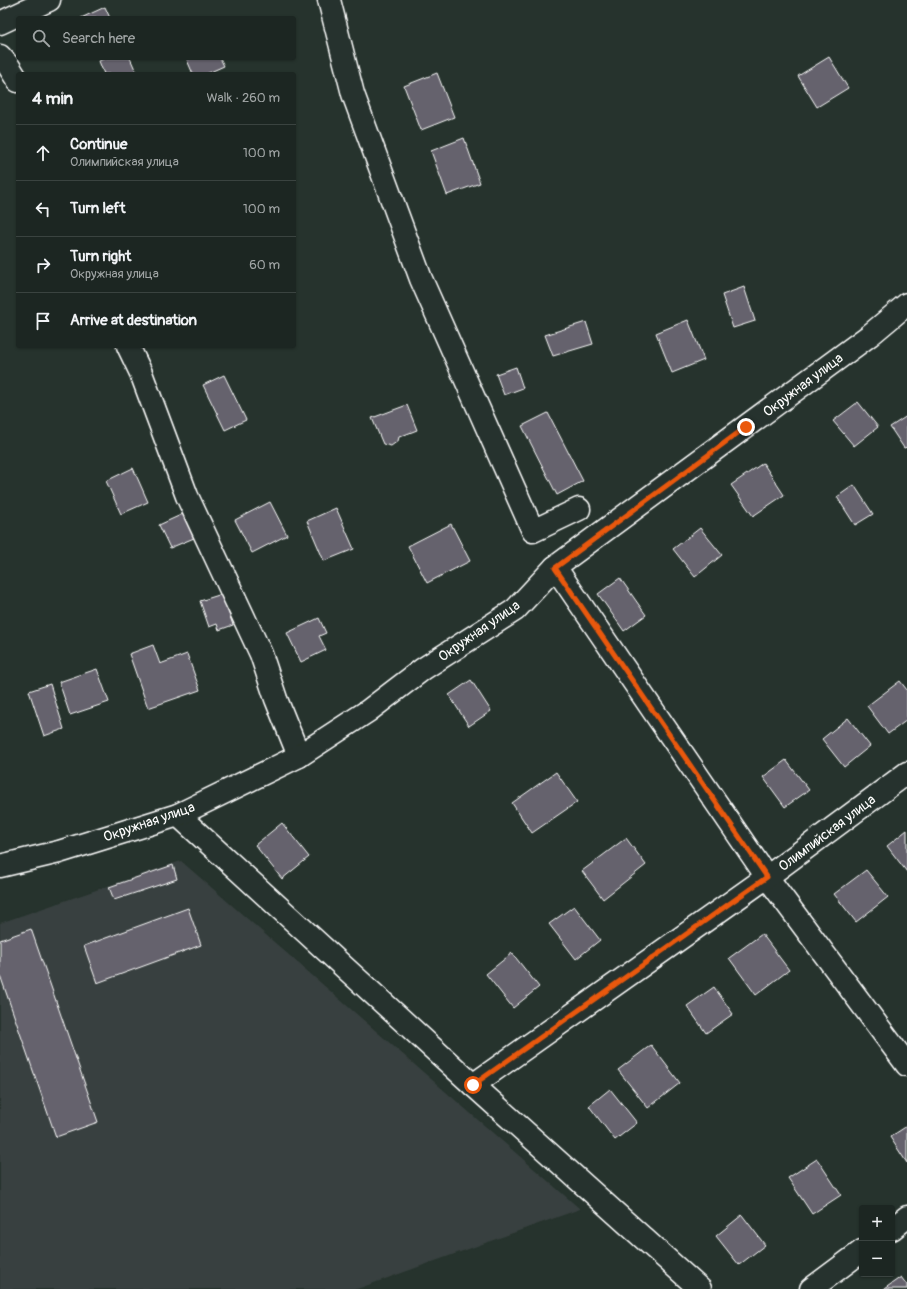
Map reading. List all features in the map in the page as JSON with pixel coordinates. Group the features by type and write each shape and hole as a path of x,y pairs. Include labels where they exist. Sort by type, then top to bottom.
{"street":[{"path":"0,23 49,0"},
{"path":"329,0 353,94 421,278 533,531 579,509"},
{"path":"0,56 16,78"},
{"name":"Окружная улица","path":"0,866 59,852 178,815 299,756 368,711 424,669 515,610 555,568 870,335 907,304"},
{"path":"129,348 141,373 186,496 261,654 276,699 299,756"},
{"path":"555,568 767,877 907,1065"},
{"name":"Олимпийская улица","path":"473,1085 767,877 907,773"},
{"path":"178,815 473,1085 700,1289"},
{"path":"895,1227 907,1217"},
{"path":"811,1289 859,1253"}],"shaded area":[{"path":"181,861 580,1209 357,1289 0,1289 0,923"}],"building":[{"path":"105,7 109,16 85,16"},
{"path":"829,57 848,88 817,107 798,76"},
{"path":"131,60 136,72 103,72 99,61"},
{"path":"187,60 221,60 224,66 210,72 192,72"},
{"path":"437,73 454,117 421,130 404,86"},
{"path":"464,138 480,183 447,195 431,151"},
{"path":"744,287 755,321 733,328 722,295"},
{"path":"688,320 704,360 672,373 656,333"},
{"path":"586,322 593,344 553,356 545,335"},
{"path":"516,367 523,388 504,395 496,374"},
{"path":"224,375 246,420 225,430 203,385"},
{"path":"858,402 878,427 854,446 833,421"},
{"path":"407,405 417,430 399,437 398,441 391,446 383,444 372,418"},
{"path":"548,413 583,481 557,495 522,426"},
{"path":"907,416 907,447 904,448 890,427"},
{"path":"763,463 784,495 753,516 731,485"},
{"path":"133,468 148,502 121,514 106,481"},
{"path":"854,485 873,514 855,525 837,497"},
{"path":"270,502 287,535 252,553 235,520"},
{"path":"336,508 354,549 324,561 307,521"},
{"path":"183,514 194,538 170,548 159,525"},
{"path":"451,524 470,561 427,583 408,546"},
{"path":"700,528 722,555 695,577 673,549"},
{"path":"620,578 646,615 624,631 598,594"},
{"path":"222,594 233,625 219,630 217,624 209,627 200,601"},
{"path":"319,618 326,633 319,636 326,650 301,662 287,633"},
{"path":"153,645 160,664 187,654 200,690 148,708 129,654"},
{"path":"97,669 109,702 70,715 59,682"},
{"path":"471,680 491,711 469,726 449,695"},
{"path":"900,681 907,690 907,720 888,734 867,706"},
{"path":"50,684 64,729 44,736 29,691"},
{"path":"848,718 870,746 844,767 822,739"},
{"path":"786,760 809,790 785,807 763,777"},
{"path":"556,772 577,802 532,833 512,803"},
{"path":"282,823 309,857 282,879 255,845"},
{"path":"907,830 907,872 887,846"},
{"path":"626,838 646,865 603,899 582,871"},
{"path":"173,865 177,879 114,900 109,887"},
{"path":"866,870 888,897 856,922 834,894"},
{"path":"574,906 600,940 576,959 549,924"},
{"path":"188,908 201,945 97,983 84,946"},
{"path":"31,929 98,1122 56,1137 0,975 0,940"},
{"path":"762,934 789,970 756,995 729,958"},
{"path":"512,953 539,987 513,1008 486,974"},
{"path":"714,987 733,1014 706,1033 687,1006"},
{"path":"651,1045 680,1083 648,1108 618,1070"},
{"path":"610,1089 637,1123 615,1140 589,1106"},
{"path":"907,1126 907,1163 890,1137"},
{"path":"817,1159 841,1195 812,1214 788,1178"},
{"path":"742,1215 765,1245 739,1265 716,1236"},
{"path":"901,1277 907,1285 907,1289 884,1289"}],"route":[{"path":"473,1085 767,877 555,568 746,427"}]}
